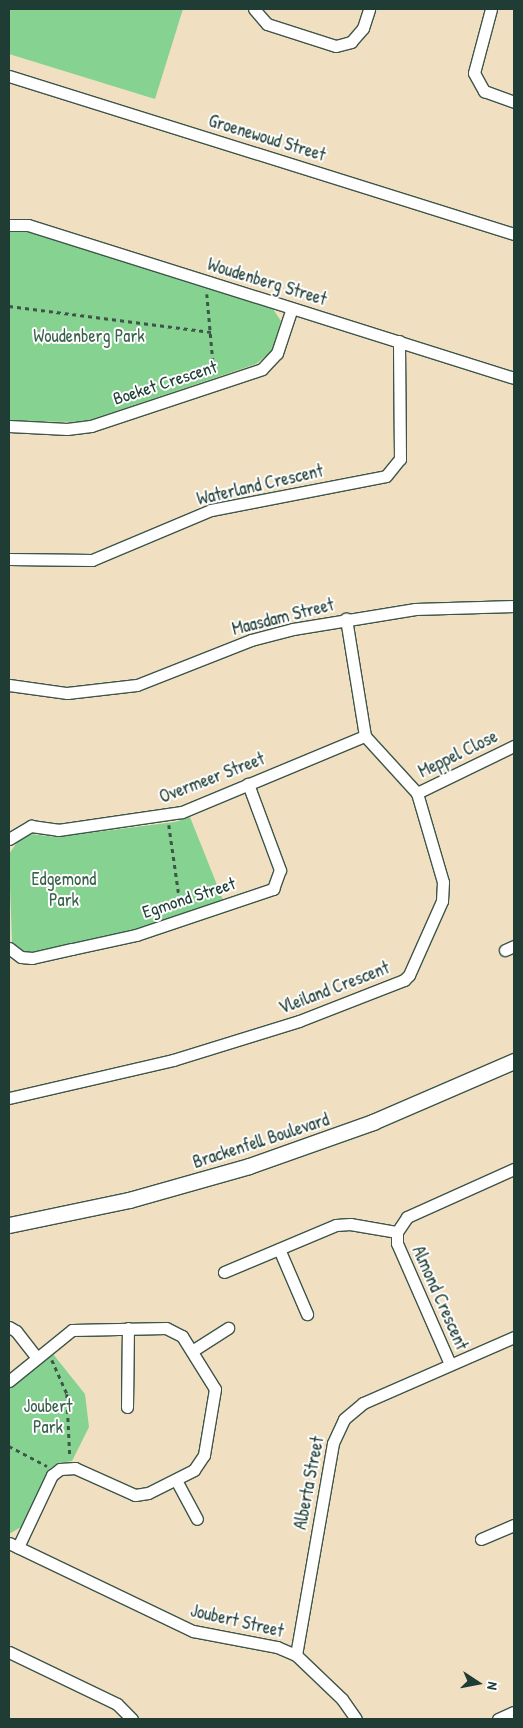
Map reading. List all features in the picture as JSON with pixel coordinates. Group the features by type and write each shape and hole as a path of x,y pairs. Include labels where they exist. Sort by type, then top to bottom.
{"street":[{"path":"254,9 267,24 336,46 351,42 363,28 369,9"},
{"path":"491,9 474,73 484,91 514,102"},
{"name":"Groenewoud Street","path":"9,76 514,234"},
{"name":"Woudenberg Street","path":"9,225 22,224 514,378"},
{"name":"Boeket Crescent","path":"9,426 81,428 216,384 270,363 277,353 292,308"},
{"name":"Waterland Crescent","path":"9,558 92,560 211,510 386,476 400,460 399,342"},
{"name":"Maasdam Street","path":"9,685 67,693 137,685 252,640 346,619 444,607 514,606"},
{"path":"346,619 366,736"},
{"name":"Overmeer Street","path":"9,839 31,826 58,830 168,816 366,736"},
{"name":"Vleiland Crescent","path":"9,1098 174,1060 298,1021 404,980 414,968 442,901 444,889 417,792 366,736"},
{"name":"Meppel Close","path":"417,792 514,746"},
{"name":"Egmond Street","path":"9,948 21,957 32,958 136,935 273,888 277,882 280,870 248,784"},
{"name":"Brackenfell Boulevard","path":"9,1226 129,1200 258,1163 389,1116 514,1061"},
{"name":"Almond Crescent","path":"450,1364 397,1243 397,1232 407,1217 514,1169"},
{"path":"224,1272 343,1224 397,1232"},
{"path":"279,1249 307,1314"},
{"path":"9,1327 16,1331 37,1358"},
{"path":"9,1381 78,1328 171,1329 182,1336 192,1351 213,1383 215,1396 202,1461 191,1473 135,1495 71,1467 60,1469 52,1475 13,1545"},
{"path":"127,1407 128,1328"},
{"path":"192,1351 228,1328"},
{"name":"Alberta Street","path":"296,1655 333,1443 338,1426 363,1403 514,1337"},
{"path":"176,1480 197,1519"},
{"path":"481,1539 514,1525"},
{"name":"Joubert Street","path":"13,1545 193,1631 277,1647 296,1655 342,1699 356,1719"},
{"path":"9,1652 117,1704 132,1719"},
{"path":"498,1719 514,1712"}],"path":[{"path":"206,281 216,384"},
{"path":"9,306 211,332"},
{"path":"168,816 182,920"},
{"path":"47,1350 67,1394 71,1467"},
{"path":"9,1446 46,1464 52,1475"}],"green space":[{"path":"9,9 183,9 155,99 9,54"},
{"name":"Woudenberg Park","path":"19,229 273,309 281,321 272,351 256,364 84,422 9,421 9,232"},
{"name":"Edgemond Park","path":"190,817 223,900 146,927 34,954 17,949 12,943 9,854 20,838 30,834 57,837 175,822"},
{"name":"Joubert Park","path":"53,1354 85,1394 89,1427 72,1461 58,1463 48,1470 21,1527 9,1534 9,1389"}]}
